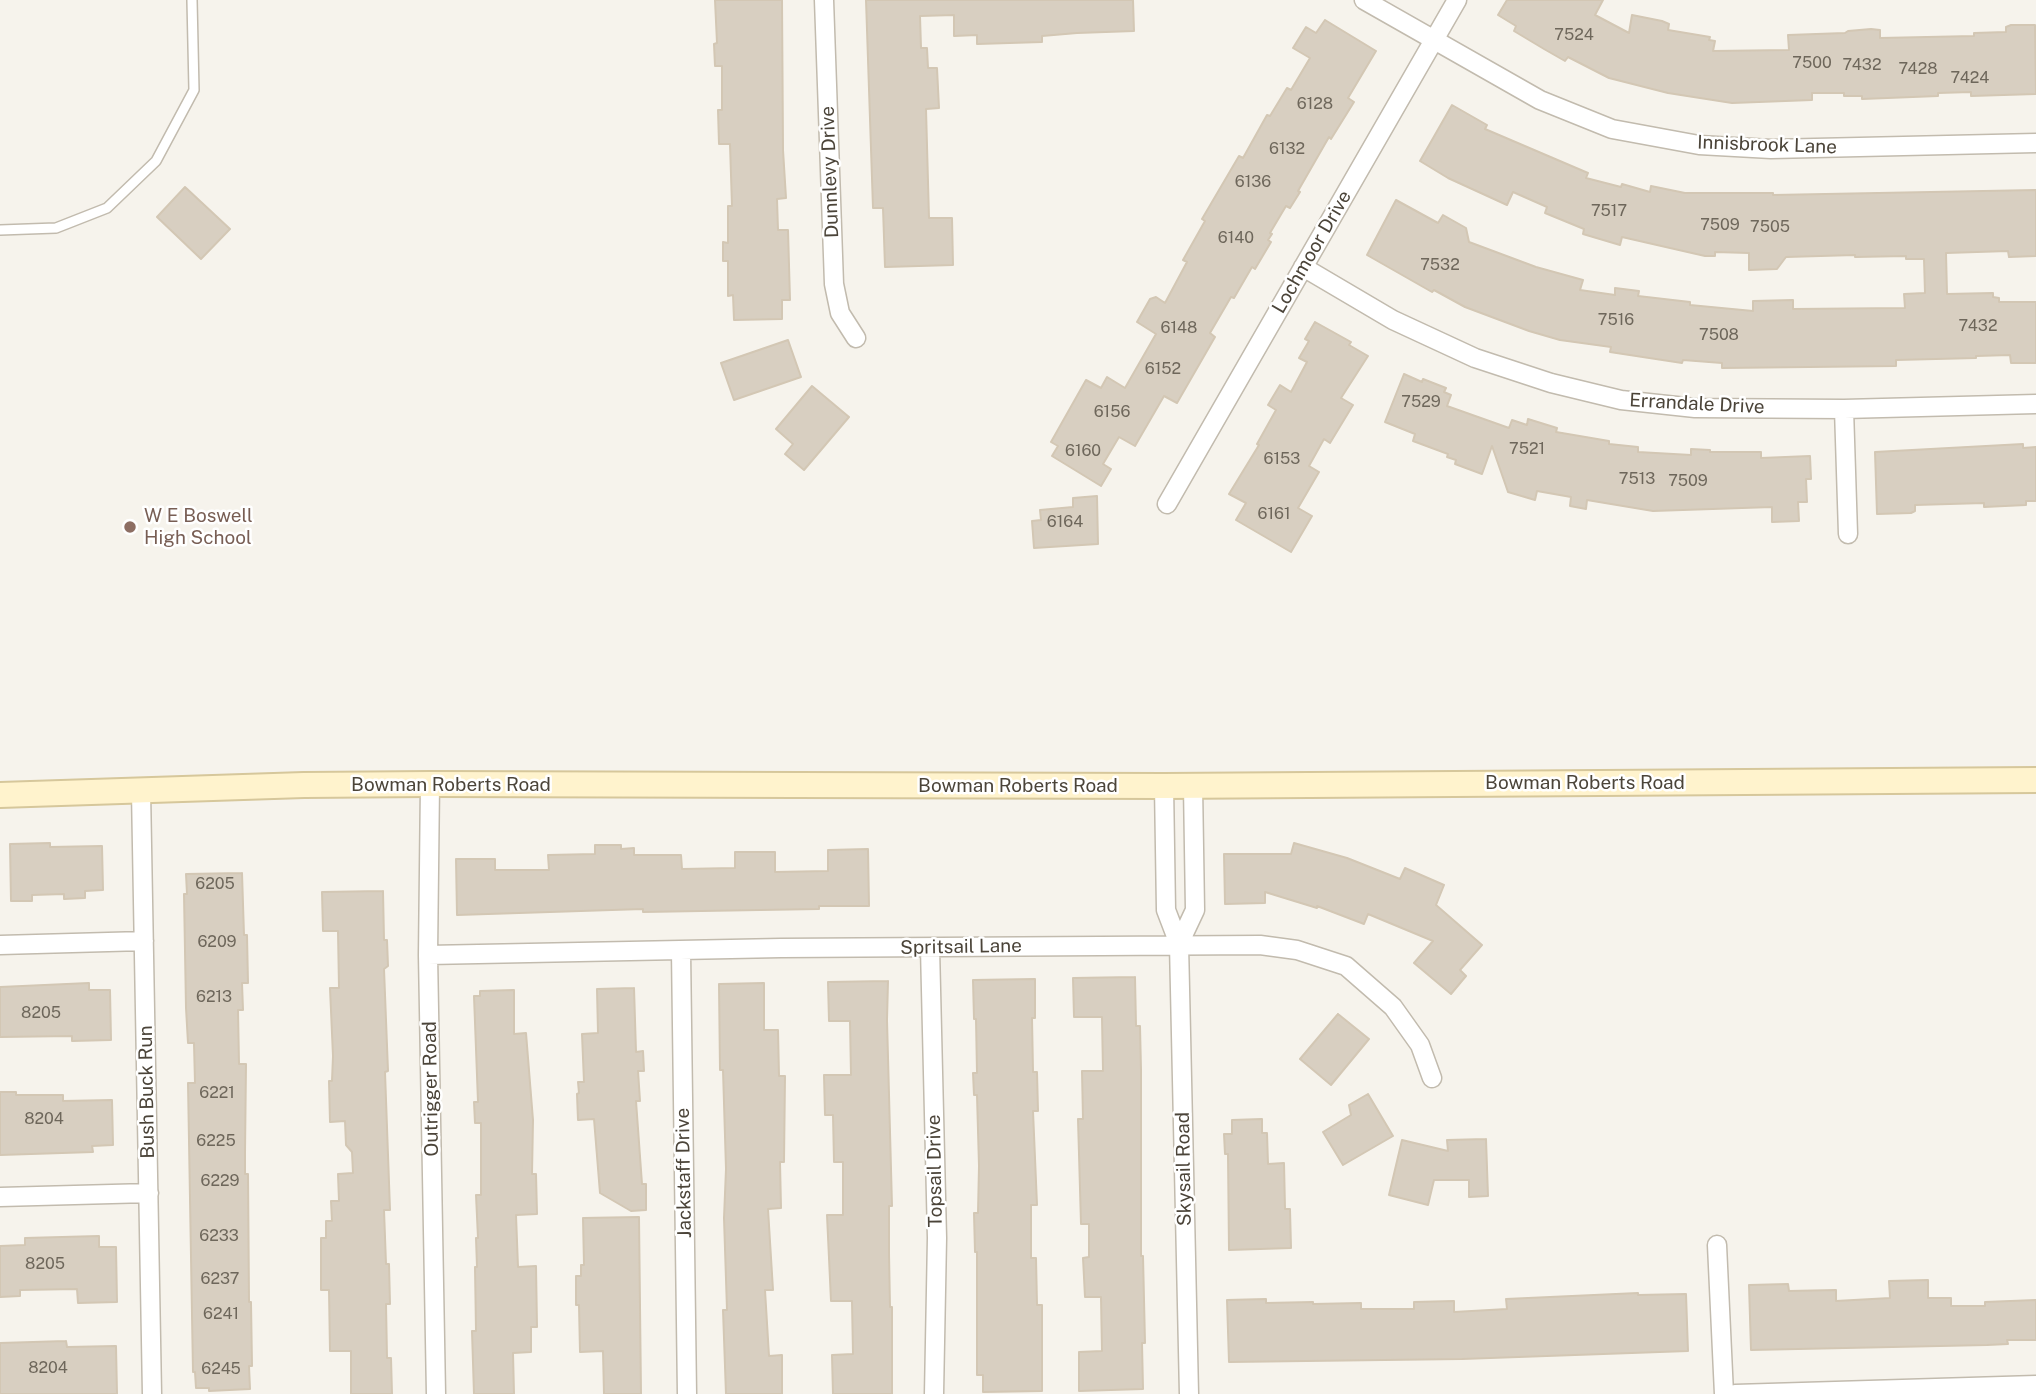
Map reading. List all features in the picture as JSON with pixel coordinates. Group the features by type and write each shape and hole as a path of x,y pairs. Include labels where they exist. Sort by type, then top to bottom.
{"street":[{"name":"Dunnlevy Drive","path":"824,0 834,284 840,313 856,338"},
{"name":"Innisbrook Lane","path":"1364,0 1540,100 1612,129 1699,145 1772,149 2036,143"},
{"name":"Lochmoor Drive","path":"1167,504 1457,0"},
{"name":"Errandale Drive","path":"1303,267 1393,320 1475,358 1551,383 1621,400 1695,408 1844,409 2036,404"},
{"path":"1844,409 1848,534"},
{"name":"Bowman Roberts Road","path":"0,795 304,785 430,784 1193,786 2036,780"},
{"name":"Outrigger Road","path":"430,784 428,955 436,1394"},
{"name":"Skysail Road","path":"1164,786 1166,910 1179,944 1189,1394"},
{"name":"Skysail Road","path":"1179,944 1195,910 1193,786"},
{"name":"Bush Buck Run","path":"141,791 152,1394"},
{"path":"0,945 144,941"},
{"name":"Spritsail Lane","path":"428,955 1260,944 1297,950 1346,965 1393,1007 1420,1045 1432,1078"},
{"name":"Topsail Drive","path":"930,948 937,1238 934,1394"},
{"name":"Jackstaff Drive","path":"681,951 687,1394"},
{"path":"0,1197 149,1194"},
{"path":"1717,1245 1724,1394"},
{"path":"1735,1394 2036,1385"}],"lane":[{"path":"0,230 56,228 107,208 156,162 194,90 192,0"}],"building":[{"path":"715,0 782,0 786,198 777,199 778,230 788,230 790,300 782,300 782,319 734,320 733,295 728,296 728,261 723,261 723,242 728,243 728,206 732,206 730,144 719,144 718,110 722,110 722,66 715,66"},
{"path":"866,0 1133,0 1134,31 1042,36 1042,42 977,44 977,35 954,36 954,15 920,16 921,48 927,48 928,68 937,68 939,108 926,109 929,218 952,218 953,265 885,267 883,208 873,208"},
{"path":"1507,0 1603,0 1595,15 1629,33 1632,15 1662,21 1669,24 1668,30 1710,37 1709,40 1715,41 1713,51 1789,50 1788,35 1845,33 1871,29 1880,30 1880,38 1974,36 1974,33 2006,32 2006,27 2011,25 2035,25 2036,94 1971,96 1971,92 1862,99 1862,96 1844,96 1844,93 1812,93 1812,100 1732,103 1668,93 1609,78 1568,57 1565,61 1544,49 1514,31 1516,26 1498,15"},
{"path":"1325,20 1376,51 1348,98 1354,102 1331,139 1329,137 1290,208 1286,206 1270,233 1272,234 1268,240 1271,242 1255,269 1252,267 1234,298 1231,297 1210,333 1215,337 1177,403 1164,396 1135,446 1119,437 1103,464 1111,469 1101,486 1052,456 1058,446 1051,442 1086,380 1101,388 1107,377 1125,388 1156,334 1137,322 1150,299 1156,297 1165,303 1187,262 1183,260 1205,221 1202,219 1239,156 1243,158 1267,115 1270,116 1287,88 1291,90 1310,58 1293,48 1306,27 1316,33"},
{"path":"1452,105 1487,125 1485,129 1588,173 1586,178 1650,192 1651,186 1685,193 1773,195 2036,190 2036,256 2009,257 2008,251 1946,253 1947,294 1993,293 1993,297 1999,298 1999,302 2036,302 2036,363 2011,363 2010,355 1896,360 1896,366 1722,368 1722,363 1683,360 1682,363 1610,352 1611,347 1560,340 1465,307 1434,290 1432,292 1367,255 1396,200 1438,223 1443,215 1466,228 1469,242 1536,267 1583,280 1580,290 1615,295 1615,288 1639,291 1638,296 1690,302 1690,305 1753,311 1753,301 1793,300 1793,309 1905,308 1904,294 1925,293 1924,259 1855,255 1786,257 1777,269 1749,270 1749,253 1715,252 1715,256 1705,256 1622,237 1620,245 1583,234 1584,229 1545,213 1547,207 1513,192 1507,205 1448,178 1420,161"},
{"path":"185,187 230,229 201,259 157,217"},
{"path":"1315,322 1351,342 1349,345 1368,356 1341,398 1353,405 1330,443 1324,439 1309,466 1319,472 1298,508 1312,516 1291,552 1236,520 1246,503 1229,494 1259,445 1257,444 1276,410 1268,405 1280,385 1291,392 1307,362 1299,358 1309,341 1305,339"},
{"path":"788,340 801,377 734,400 721,363"},
{"path":"1404,374 1446,388 1444,392 1451,395 1447,406 1509,428 1512,420 1527,425 1528,419 1557,428 1556,432 1609,441 1609,444 1638,447 1638,452 1691,455 1691,449 1710,452 1761,452 1761,458 1810,456 1811,479 1806,479 1807,502 1798,502 1799,521 1772,522 1772,507 1653,511 1587,500 1586,509 1570,506 1571,497 1537,491 1535,500 1508,492 1492,446 1482,474 1455,464 1456,460 1447,457 1448,454 1413,441 1415,434 1385,422"},
{"path":"812,386 849,417 804,470 785,454 793,444 776,429"},
{"path":"2023,444 2023,448 2036,447 2036,501 2026,501 2026,505 1984,507 1984,503 1915,505 1915,511 1911,513 1877,514 1875,452"},
{"path":"1097,496 1098,544 1034,548 1032,521 1041,520 1040,510 1073,507 1073,498"},
{"path":"50,843 50,847 102,846 103,890 85,891 85,898 64,899 64,894 32,895 32,901 11,901 10,844"},
{"path":"1294,843 1347,858 1400,879 1405,868 1444,885 1436,905 1482,945 1460,970 1466,976 1451,994 1414,963 1433,941 1368,914 1364,924 1317,906 1265,892 1265,903 1225,904 1224,854 1291,854"},
{"path":"595,845 634,848 634,855 681,855 682,869 735,868 735,852 775,852 775,872 828,871 828,850 868,849 869,906 457,915 456,859 495,859 495,870 549,870 548,855 595,854"},
{"path":"242,873 248,983 242,983 243,1010 238,1010 239,1064 246,1064 245,1174 248,1174 252,1366 249,1366 250,1389 209,1391 209,1388 196,1388 193,1372 188,1083 195,1083 194,1043 188,1043 184,894 187,894 186,874"},
{"path":"383,891 384,940 387,940 388,966 384,969 390,1210 384,1210 390,1304 386,1304 387,1358 391,1358 392,1394 351,1394 351,1351 330,1351 329,1290 321,1290 321,1238 326,1238 326,1221 332,1221 331,1201 339,1201 338,1174 353,1173 352,1152 346,1145 345,1121 330,1122 329,1081 332,1081 333,1056 330,988 339,988 338,931 323,931 322,892"},
{"path":"1135,977 1136,1026 1140,1026 1141,1070 1141,1256 1145,1343 1142,1343 1143,1389 1079,1391 1079,1352 1102,1351 1101,1297 1085,1297 1083,1258 1089,1257 1089,1224 1081,1224 1078,1119 1083,1119 1082,1071 1103,1071 1102,1017 1074,1017 1073,978"},
{"path":"1035,979 1035,1018 1032,1018 1033,1072 1037,1072 1038,1111 1033,1111 1037,1205 1031,1205 1031,1258 1036,1258 1037,1305 1042,1305 1042,1391 983,1392 983,1375 977,1375 977,1252 974,1213 978,1213 979,1166 977,1095 974,1095 973,1073 977,1073 973,980"},
{"path":"888,981 892,1394 833,1394 832,1355 853,1354 852,1301 831,1301 827,1215 843,1215 843,1162 834,1162 833,1115 825,1115 824,1075 851,1075 850,1021 829,1021 828,982"},
{"path":"89,983 89,990 110,990 111,1040 72,1041 72,1036 0,1037 0,987"},
{"path":"764,983 764,1030 778,1030 779,1076 785,1076 784,1162 780,1162 781,1208 768,1209 773,1290 765,1290 769,1356 782,1355 782,1394 726,1394 723,1310 727,1310 724,1218 726,1169 723,1070 720,1070 719,984"},
{"path":"634,988 636,1052 643,1051 644,1071 638,1071 640,1101 636,1101 642,1184 646,1184 646,1210 631,1211 600,1193 594,1119 578,1120 577,1094 578,1082 584,1082 582,1034 598,1033 597,989"},
{"path":"514,990 514,1034 526,1033 533,1120 532,1174 536,1174 537,1214 516,1215 518,1267 536,1266 537,1327 531,1327 531,1352 513,1353 514,1394 474,1394 472,1331 476,1331 476,1195 481,1195 481,1123 475,1123 474,1102 478,1102 474,996 480,996 480,991"},
{"path":"1338,1014 1369,1039 1331,1085 1300,1059"},
{"path":"0,1092 16,1092 16,1095 63,1095 63,1101 112,1100 113,1145 92,1146 93,1152 0,1155"},
{"path":"1368,1094 1393,1136 1343,1165 1323,1132 1351,1115 1349,1105"},
{"path":"1262,1119 1262,1133 1267,1133 1268,1164 1284,1163 1285,1209 1290,1209 1291,1248 1229,1250 1228,1154 1225,1154 1224,1134 1232,1134 1232,1120"},
{"path":"1486,1139 1488,1196 1469,1197 1469,1180 1434,1180 1428,1205 1389,1195 1402,1140 1448,1151 1447,1140"},
{"path":"639,1217 641,1394 604,1394 603,1351 580,1352 576,1276 581,1276 581,1265 584,1265 583,1218"},
{"path":"99,1236 99,1247 116,1247 117,1302 78,1303 77,1289 20,1290 20,1296 0,1297 0,1246 25,1245 25,1238"},
{"path":"1928,1280 1928,1298 1951,1298 1951,1306 1985,1306 1985,1302 2036,1300 2036,1340 2007,1340 2008,1344 1987,1345 1751,1350 1749,1285 1788,1284 1789,1291 1836,1290 1836,1301 1890,1298 1889,1281"},
{"path":"1638,1293 1686,1294 1688,1351 1462,1359 1229,1362 1227,1300 1266,1299 1266,1303 1361,1303 1361,1309 1414,1309 1414,1302 1454,1301 1454,1312 1507,1309 1506,1299"},
{"path":"66,1341 67,1347 116,1346 117,1394 0,1394 0,1343"}],"place":[{"name":"W E Boswell High School","path":"130,527"}]}
